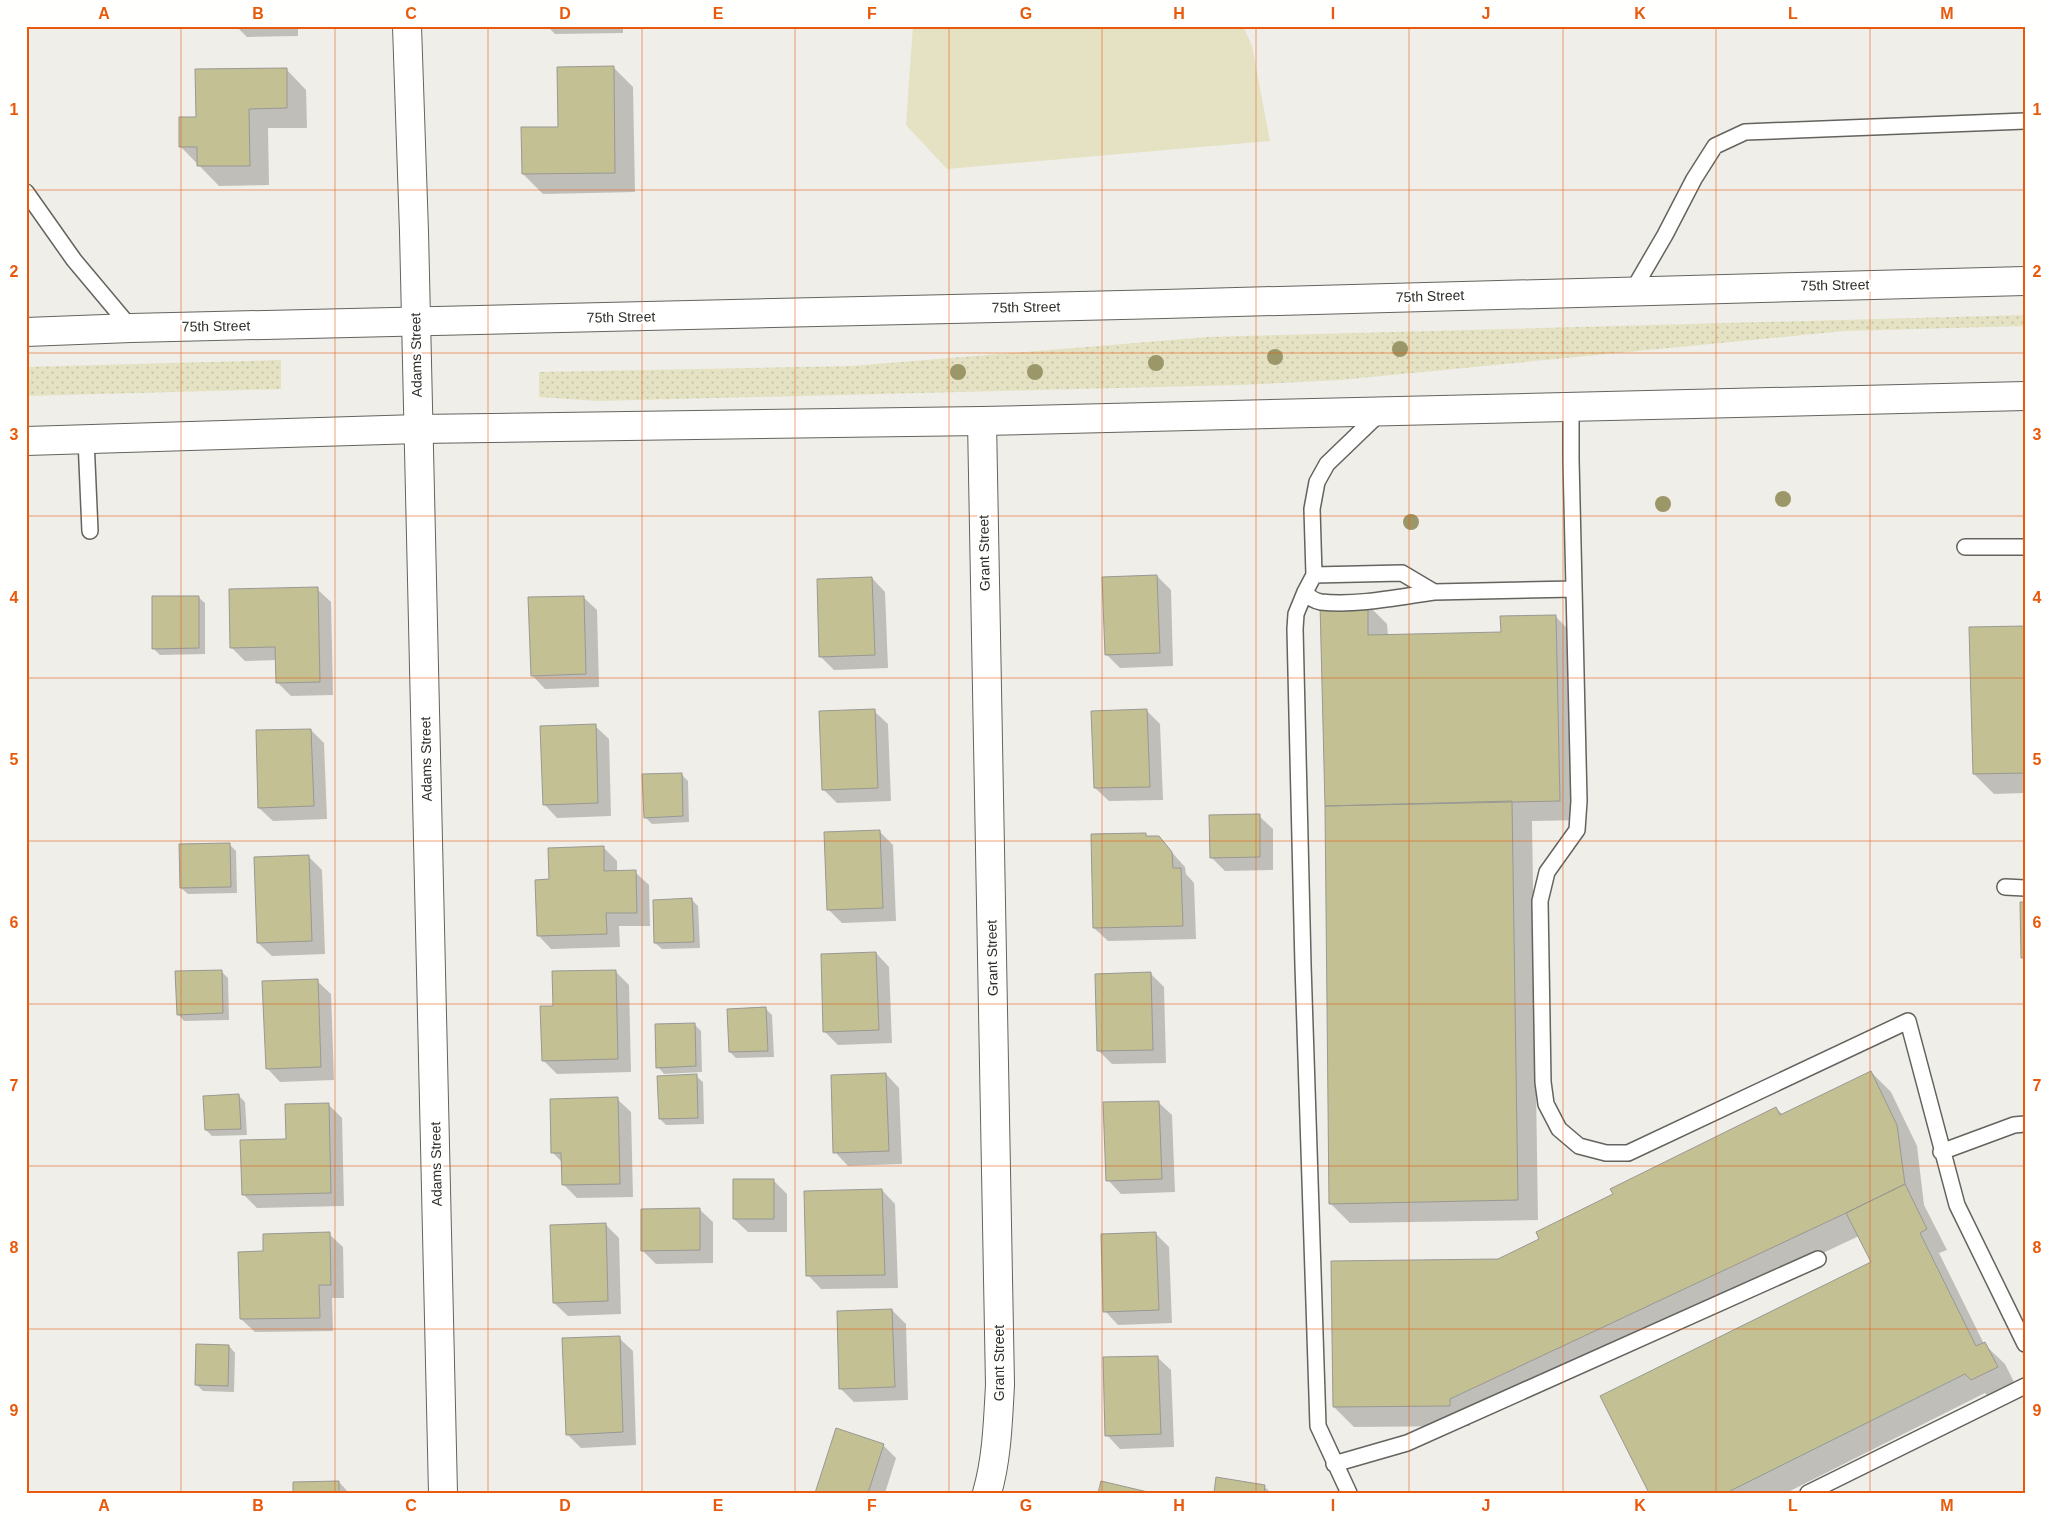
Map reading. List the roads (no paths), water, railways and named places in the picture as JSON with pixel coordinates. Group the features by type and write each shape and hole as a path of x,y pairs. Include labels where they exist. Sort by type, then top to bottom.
{"main road":[{"name":"Adams Street","path":"407,26 416,321 444,1493"},
{"name":"75th Street","path":"26,332 2025,281"},
{"path":"26,441 418,429 982,421 2025,396"},
{"name":"Grant Street","path":"982,421 1000,1385 998,1424 987,1493"}],"lane":[{"path":"1632,290 1665,236 1694,179 1714,146 1745,132 2025,121"},
{"path":"26,192 74,260 132,328"},
{"path":"1571,406 1580,801 1577,830 1547,872 1540,901 1541,1071 1546,1104 1559,1129 1578,1146 1606,1153 1628,1153 1908,1021 1941,1152 1957,1205 2025,1344"},
{"path":"1349,1493 1318,1426 1303,965 1295,628 1296,614 1314,575 1312,509 1317,482 1328,464 1382,411"},
{"path":"86,439 90,532"},
{"path":"1965,547 2025,547"},
{"path":"1314,575 1402,572 1434,592"},
{"path":"1305,592 1310,598 1320,602 1369,601 1434,592 1574,589"},
{"path":"2005,887 2025,888"},
{"path":"1941,1152 2021,1122"},
{"path":"1334,1464 1407,1443 1818,1258"},
{"path":"1808,1493 2025,1386"}]}
